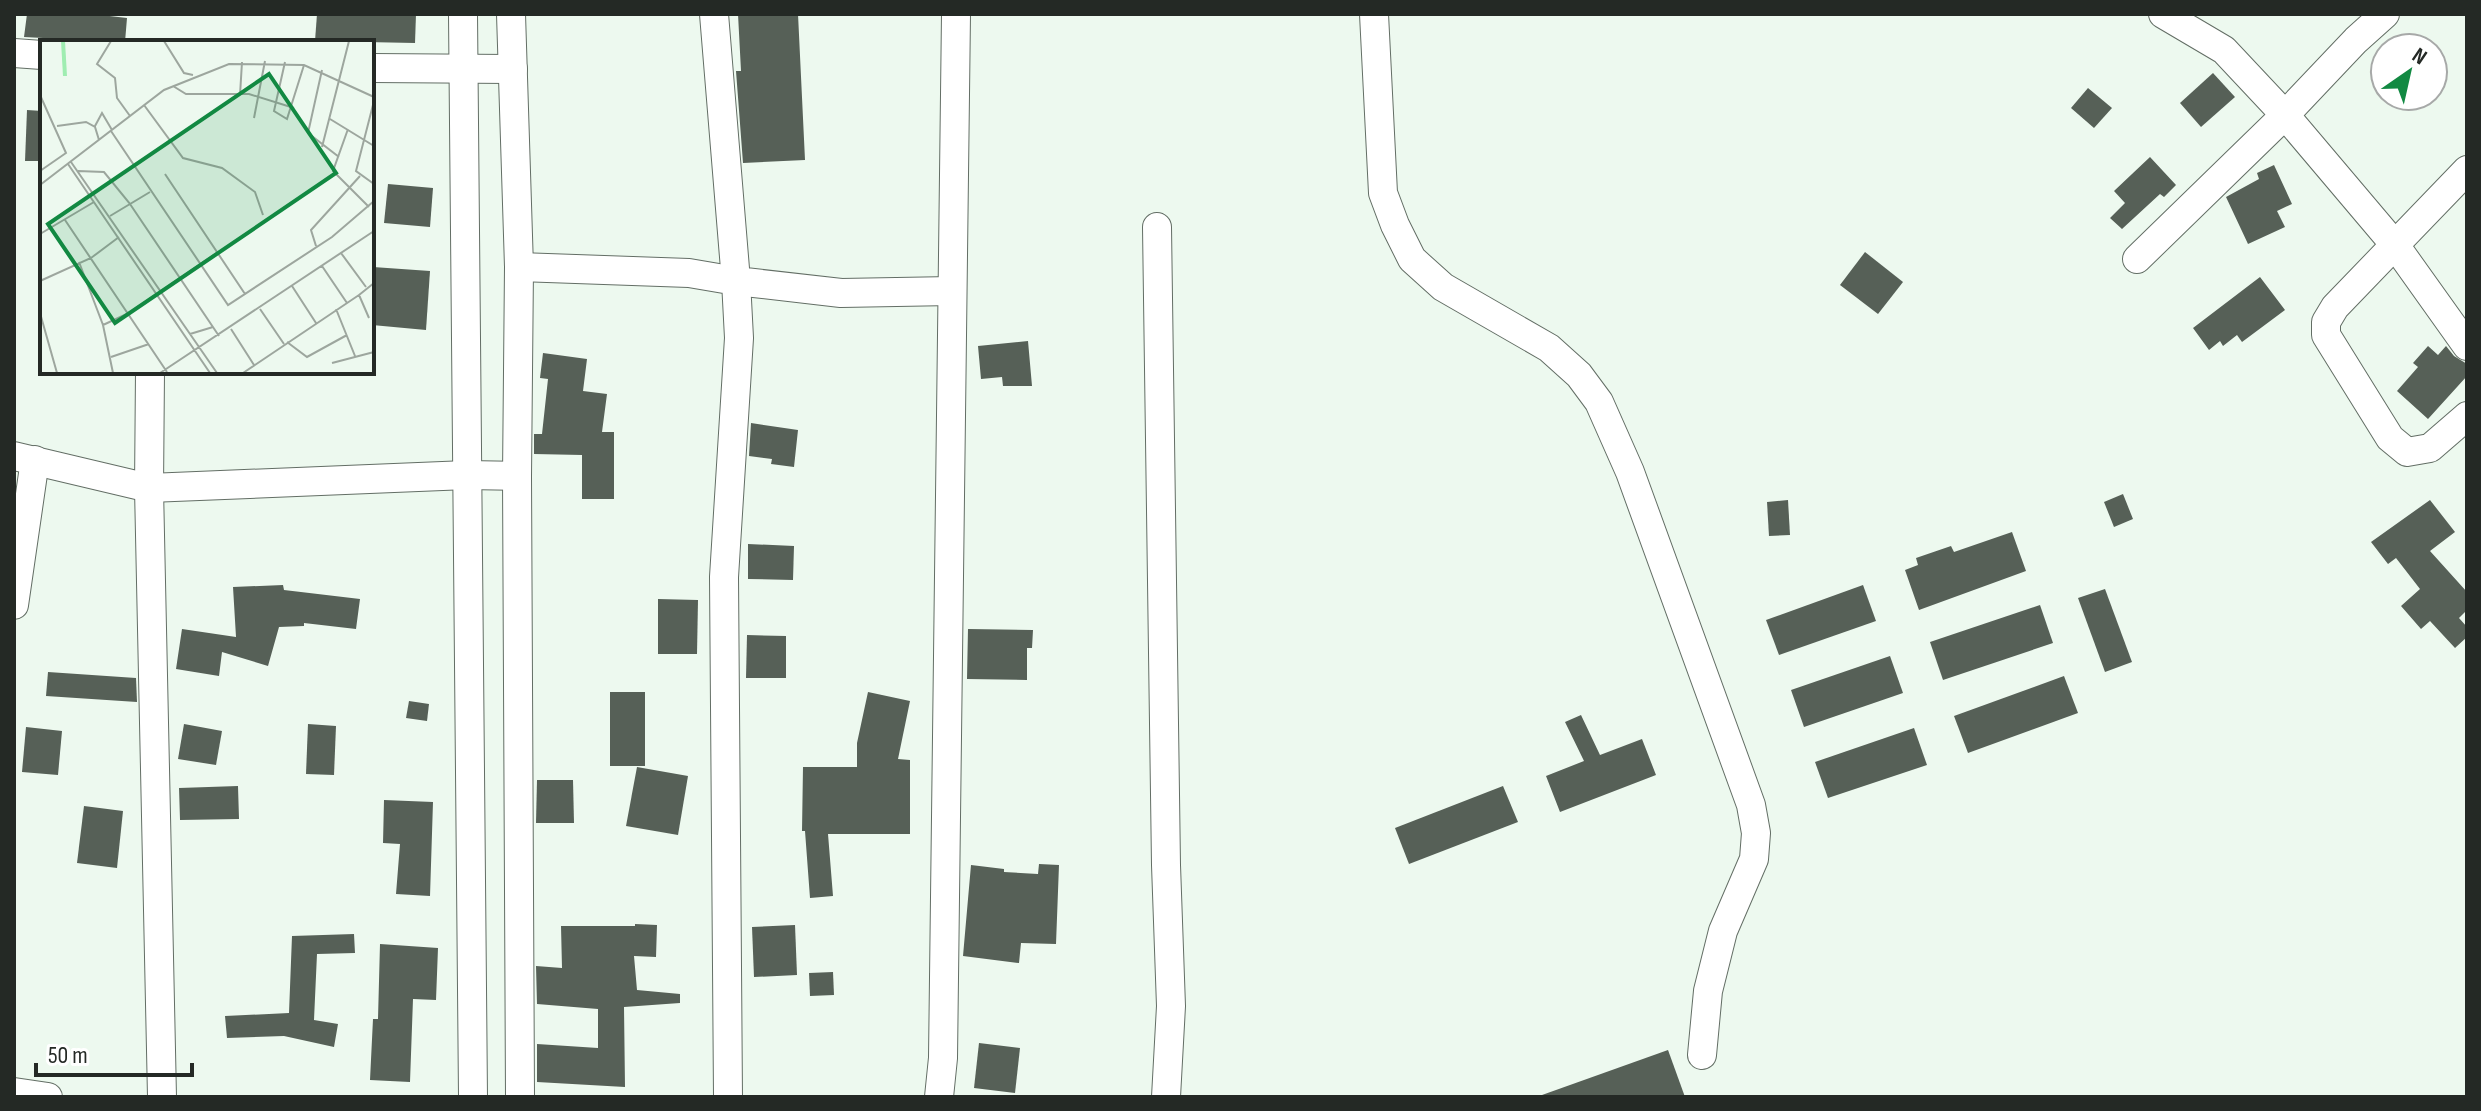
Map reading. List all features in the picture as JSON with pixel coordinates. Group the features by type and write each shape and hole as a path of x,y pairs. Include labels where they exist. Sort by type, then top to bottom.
{"street":[{"path":"463,14 473,1097"},
{"path":"511,14 519,267 520,1097"},
{"path":"714,14 739,338 724,577 728,1097"},
{"path":"939,1097 943,1027 956,14"},
{"path":"1374,14 1383,193 1395,225 1412,259 1443,287 1549,348 1579,375 1599,402 1630,472 1751,805 1756,833 1754,859 1723,931 1708,991 1702,1055"},
{"path":"2163,14 2224,50 2285,115 2395,245 2467,346"},
{"path":"2137,259 2385,14"},
{"path":"14,53 40,55"},
{"path":"374,68 513,69"},
{"path":"2467,170 2335,307 2326,322 2326,335 2390,438 2407,452 2430,448 2467,416"},
{"path":"1157,227 1166,865 1171,1006 1166,1097"},
{"path":"519,267 689,273 841,293 952,291"},
{"path":"150,374 149,488 162,1097"},
{"path":"14,605 24,458 149,488 467,475 517,476"},
{"path":"14,1092 48,1097"}],"building":[{"path":"27,14 92,14 127,18 125,40 24,37"},
{"path":"317,14 416,14 415,43 315,40"},
{"path":"738,14 798,14 805,160 743,163 736,71 741,71"},
{"path":"2213,73 2235,97 2201,127 2180,103"},
{"path":"2088,88 2112,108 2094,128 2071,108"},
{"path":"27,110 40,111 40,161 25,161"},
{"path":"2150,157 2176,185 2164,197 2160,194 2122,229 2110,218 2125,203 2114,191"},
{"path":"2274,165 2292,204 2277,211 2285,227 2248,244 2226,197 2259,179 2257,173"},
{"path":"388,184 433,188 430,227 384,223"},
{"path":"1865,252 1903,282 1878,314 1840,285"},
{"path":"374,267 430,271 426,330 374,325"},
{"path":"2260,277 2285,310 2242,342 2237,335 2223,346 2220,341 2209,350 2193,328"},
{"path":"1028,341 1032,386 1003,386 1002,377 981,379 978,346"},
{"path":"2428,346 2438,355 2446,346 2467,364 2467,376 2428,419 2397,391 2418,367 2413,363"},
{"path":"543,353 587,359 583,391 607,394 602,432 614,432 614,499 582,499 582,455 534,454 534,434 542,434 548,379 540,378"},
{"path":"751,423 798,430 794,467 771,464 772,459 749,456"},
{"path":"2123,494 2133,519 2114,527 2104,502"},
{"path":"1788,500 1790,535 1769,536 1767,502"},
{"path":"2430,500 2455,532 2430,551 2467,592 2467,610 2459,618 2467,627 2467,637 2455,648 2430,621 2421,629 2401,606 2420,589 2396,558 2388,564 2371,542"},
{"path":"2012,532 2026,571 1919,610 1905,570 1918,565 1916,558 1951,546 1954,552"},
{"path":"748,544 794,546 793,580 748,579"},
{"path":"283,585 284,590 360,599 356,629 304,623 304,626 279,627 268,666 222,652 219,676 176,669 182,629 236,637 233,587"},
{"path":"1863,585 1876,621 1779,655 1766,620"},
{"path":"2105,589 2132,662 2105,672 2078,598"},
{"path":"658,599 698,600 697,654 658,654"},
{"path":"2040,605 2053,643 1943,680 1930,642"},
{"path":"968,629 1033,630 1032,648 1027,648 1027,680 967,679"},
{"path":"747,635 786,636 786,678 746,678"},
{"path":"1890,656 1903,693 1804,727 1791,690"},
{"path":"48,672 136,678 137,702 46,696"},
{"path":"2064,676 2078,713 1968,753 1954,716"},
{"path":"610,692 645,692 645,766 610,766"},
{"path":"868,692 910,701 898,759 910,760 910,834 828,834 833,896 810,898 805,831 802,831 803,767 857,767 857,743"},
{"path":"409,701 429,704 427,721 406,718"},
{"path":"1581,715 1600,755 1642,739 1656,775 1560,812 1546,776 1584,761 1565,722"},
{"path":"184,724 222,731 216,765 178,759"},
{"path":"308,724 336,726 334,775 306,774"},
{"path":"26,727 62,731 58,775 22,772"},
{"path":"1914,728 1927,765 1828,798 1815,762"},
{"path":"637,767 688,776 678,835 626,826"},
{"path":"537,780 573,780 574,823 536,823"},
{"path":"238,786 239,819 180,820 179,788"},
{"path":"1503,786 1518,822 1409,864 1395,828"},
{"path":"384,800 433,802 430,896 396,894 400,844 383,843"},
{"path":"84,806 123,811 117,868 77,863"},
{"path":"1039,864 1059,865 1056,944 1021,943 1019,963 963,956 971,865 1004,869 1004,872 1038,874"},
{"path":"657,925 656,957 634,956 637,990 680,994 680,1003 624,1007 625,1087 537,1082 537,1044 598,1048 598,1009 537,1004 536,966 562,968 561,926"},
{"path":"795,925 797,975 754,977 752,927"},
{"path":"354,934 355,953 317,954 314,1020 338,1024 334,1047 284,1036 227,1038 225,1016 289,1013 292,936"},
{"path":"380,944 438,948 436,1000 413,999 410,1082 370,1080 373,1019 378,1019"},
{"path":"833,972 834,995 810,996 809,973"},
{"path":"979,1043 1020,1048 1015,1093 974,1088"},
{"path":"1668,1050 1685,1097 1542,1095"}]}
